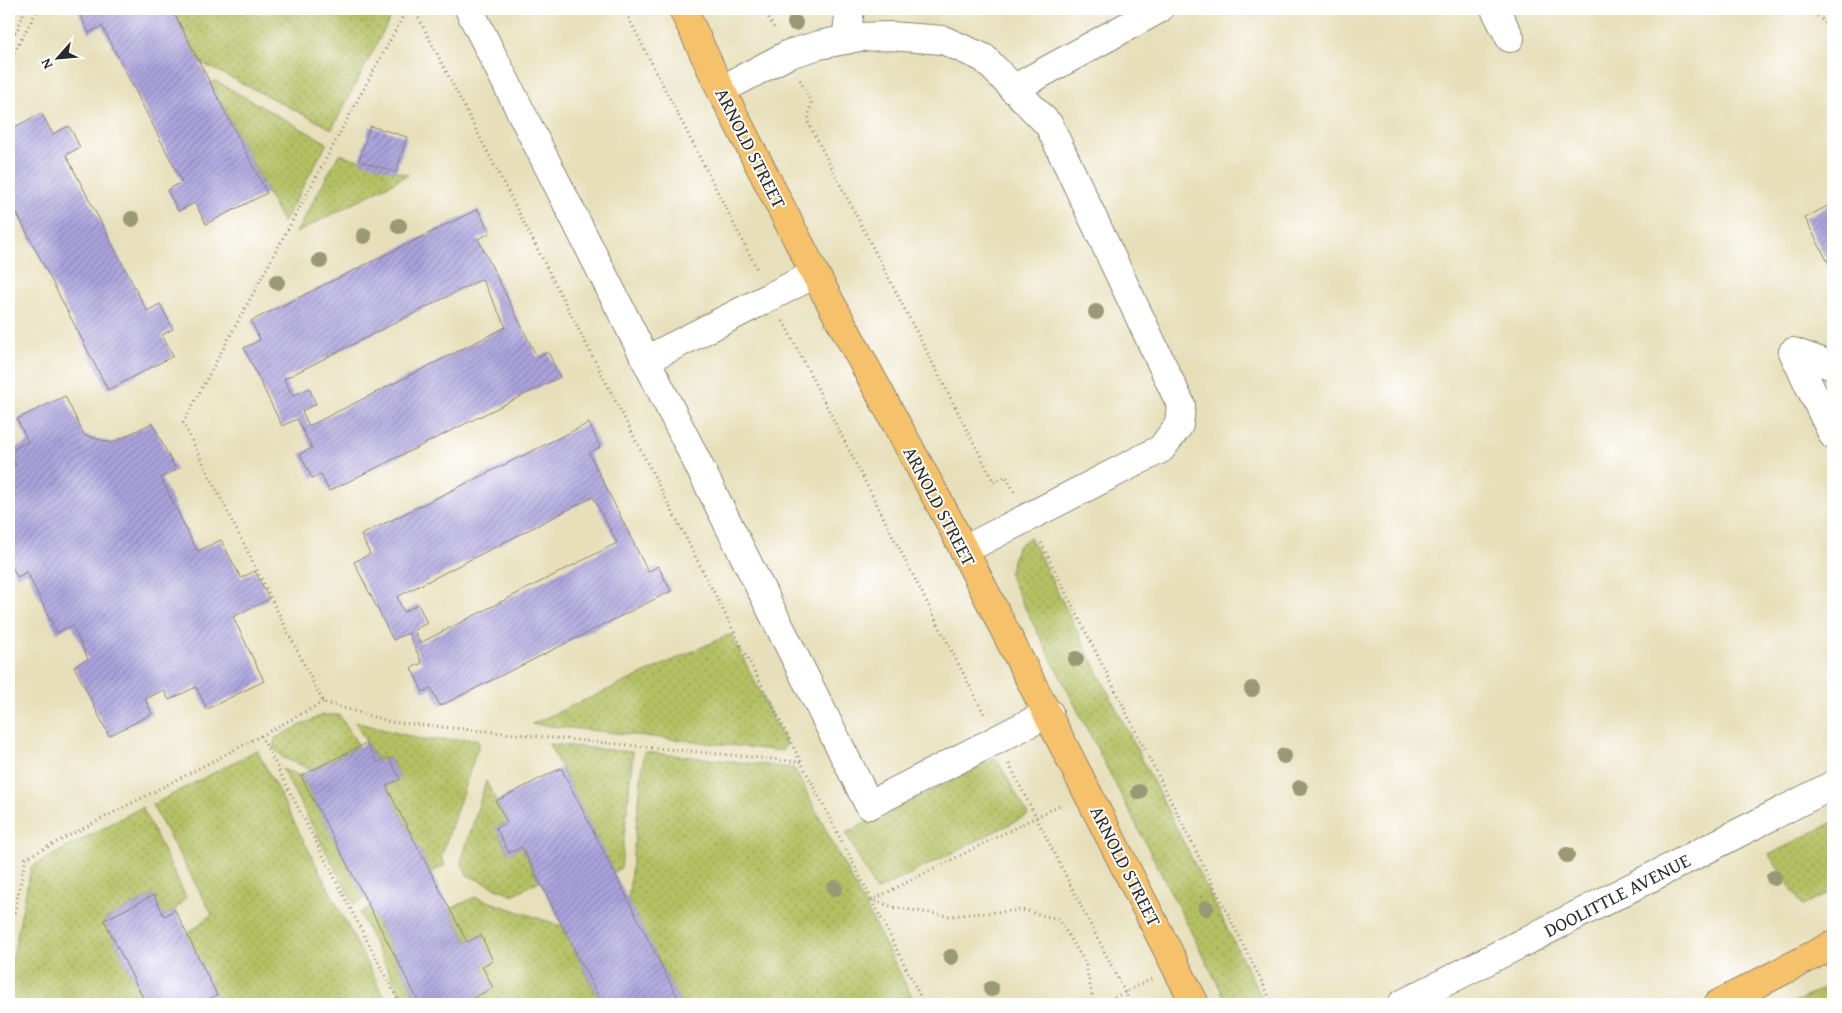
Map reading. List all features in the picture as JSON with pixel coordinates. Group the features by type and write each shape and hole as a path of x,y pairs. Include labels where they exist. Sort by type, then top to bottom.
{"main road":[{"name":"ARNOLD STREET","path":"683,9 721,90 815,274 964,550 1049,713 1195,1004"},
{"path":"1718,1004 1833,945"},
{"path":"1172,1004 1178,969"}],"street":[{"path":"470,9 869,805 998,741 1049,713"},
{"path":"846,40 850,9"},
{"path":"1013,89 1159,9"},
{"path":"1495,9 1510,38"},
{"path":"721,90 789,54 819,45 846,40 890,36 943,40 984,58 1049,125 1181,405 1179,425 1161,449 964,550"},
{"path":"646,360 815,274"},
{"path":"1833,366 1793,352 1833,435"},
{"name":"DOOLITTLE AVENUE","path":"1402,1004 1833,785"}],"path":[{"path":"9,42 18,28 25,9"},
{"path":"9,62 38,9"},
{"path":"323,702 183,423 407,9"},
{"path":"624,9 1131,1004"},
{"path":"1810,9 1833,30"},
{"path":"9,937 26,858 323,702 391,722 801,762"},
{"path":"261,736 400,1004"},
{"path":"924,1004 872,900 1088,791"},
{"path":"1101,1004 1178,969"}],"green space":[{"path":"172,9 395,9 332,129 200,62"},
{"path":"216,81 327,143 283,223 211,83"},
{"path":"339,154 408,175 296,233"},
{"path":"1030,537 1265,1004 1228,1004 1022,602 1009,574 1017,547"},
{"path":"731,634 786,744 782,751 532,724"},
{"path":"322,715 339,715 359,746 313,770 282,757 273,748 275,738"},
{"path":"355,722 424,740 477,739 479,744 441,857 445,865 431,873 386,786 400,778 389,757 378,763"},
{"path":"549,744 633,752 621,868 614,872"},
{"path":"257,750 388,1004 199,1004 217,995 186,935 212,914 152,805"},
{"path":"644,752 794,768 916,1004 681,1004 628,901"},
{"path":"996,758 1028,815 876,891 846,833"},
{"path":"282,769 301,776 365,898 354,904"},
{"path":"486,781 507,822 496,828 508,853 522,847 539,881 513,895 467,875 461,862"},
{"path":"142,807 186,897 175,910 164,916 153,895 104,920 146,1004 9,1004 9,975 31,867"},
{"path":"1833,822 1833,891 1803,906 1769,855"},
{"path":"475,897 562,926 601,1004 462,1004 493,988 482,966 493,960 481,935 467,942 450,909"},
{"path":"370,908 420,1004 405,1004 359,913"},
{"path":"1833,983 1833,1004 1792,1004"}],"building":[{"path":"77,9 172,9 267,193 206,224 195,203 178,211 167,190 182,182 102,26 89,33"},
{"path":"41,113 53,134 69,126 80,147 66,155 147,311 160,304 173,329 162,335 173,356 108,390 9,198 9,130"},
{"path":"370,126 407,137 396,172 359,161"},
{"path":"1833,203 1833,272 1805,218"},
{"path":"478,209 490,233 478,239 537,357 548,352 560,377 329,491 321,474 312,478 300,454 312,448 297,419 282,426 244,348 260,340 251,321","holes":["482,279 506,327 309,426 302,411 316,404 309,388 293,396 284,379"]},
{"path":"65,396 84,435 112,443 152,423 176,470 161,478 197,551 221,540 241,578 255,571 269,599 233,617 264,681 207,709 196,687 169,700 164,690 145,699 152,714 109,736 74,666 88,659 72,625 57,633 27,572 17,577 9,561 9,468 16,465 9,451 28,442 17,419"},
{"path":"589,423 600,447 589,453 648,572 658,566 671,591 440,706 431,688 423,692 411,668 422,663 408,633 393,640 354,562 370,554 361,535","holes":["593,497 617,543 420,643 414,630 427,623 418,604 404,612 397,597"]},
{"path":"366,743 378,763 389,757 400,779 386,786 467,942 481,935 493,961 482,966 493,988 462,1004 420,1004 301,776"},
{"path":"561,768 681,1004 602,1004 522,847 509,853 496,828 507,822 496,801"},
{"path":"154,895 164,916 175,910 217,995 199,1004 146,1004 104,920"}]}
